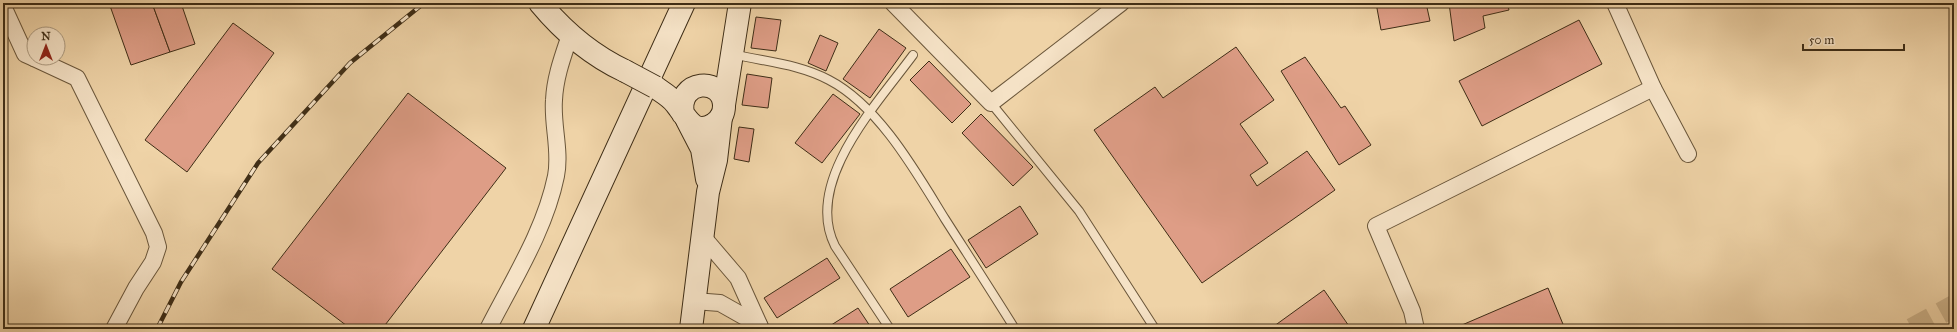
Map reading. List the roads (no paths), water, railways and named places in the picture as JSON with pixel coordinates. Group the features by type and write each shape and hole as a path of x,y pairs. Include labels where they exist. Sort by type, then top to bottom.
{"main road":[{"path":"540,3 570,35 589,51 655,86 676,103 702,149 706,165 708,192"},
{"path":"534,329 684,3"},
{"path":"690,329 708,192 716,160 740,3"},
{"path":"655,86 677,90 697,87 715,89 723,99 723,111 717,122 705,128 692,125 685,117 682,100 686,94 697,87 720,72 731,54"}],"street":[{"path":"893,3 991,103 1121,3"},
{"path":"1615,3 1653,88 1688,154"},
{"path":"3,6 26,54"},
{"path":"488,329 547,210 556,175 558,152 554,101 558,73 570,35"},
{"path":"51,66 77,78 154,233 158,247 153,262 136,288 114,329"},
{"path":"1416,329 1412,311 1376,226 1653,88"},
{"path":"703,237 738,278 760,327"},
{"path":"694,301 720,303 760,327"}],"lane":[{"path":"731,54 790,64 812,72 836,85 870,113 904,154 1015,329"},
{"path":"890,329 836,246 830,235 827,221 831,186 840,159 870,113 913,55"},
{"path":"991,103 1079,211 1156,329"}],"tunnel":[{"path":"1912,329 1954,306"}],"railway":[{"path":"157,329 181,282 258,163 350,63 424,3"}]}
